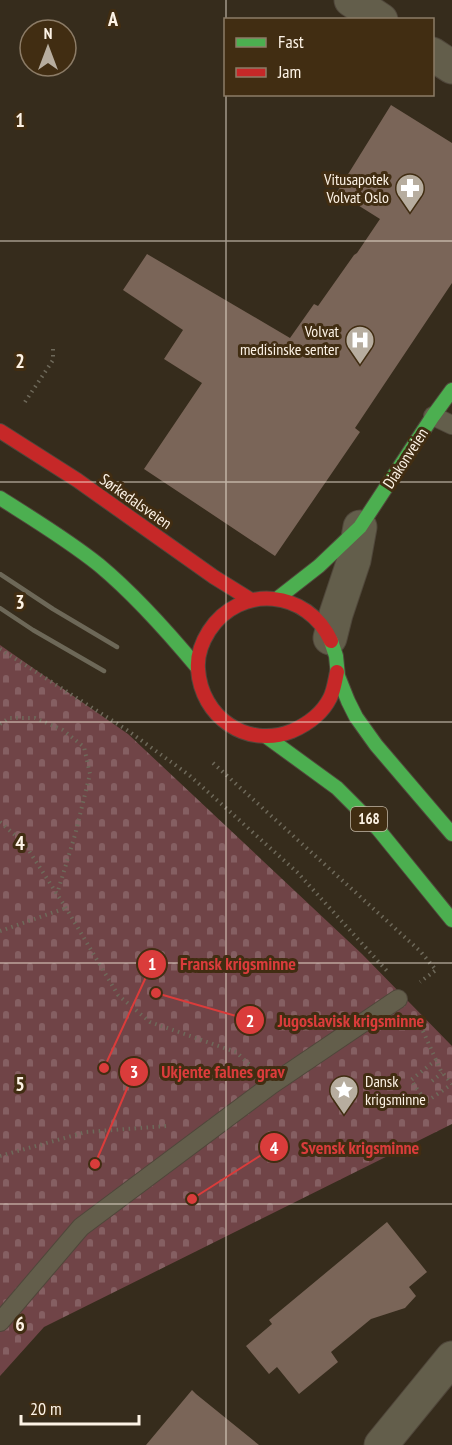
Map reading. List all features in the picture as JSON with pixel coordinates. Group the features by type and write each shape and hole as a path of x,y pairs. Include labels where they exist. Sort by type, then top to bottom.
{"main road":[{"name":"Diakonveien","path":"278,598 319,566 360,527 452,390"},
{"name":"Sørkedalsveien","path":"0,431 77,480 214,577 251,600"},
{"path":"0,498 100,566 169,633 197,667"},
{"path":"337,672 330,698 315,718 292,732 267,738 245,734 225,724 210,708 200,688 197,667 201,644 212,624 230,608 251,600 278,598 309,612 321,623 330,638 337,672 352,710 372,741 452,834"},
{"name":"168","path":"267,738 337,788 378,829 452,920"}],"street":[{"path":"351,0 378,18"},
{"path":"434,55 452,67"},
{"name":"Diakonveien","path":"330,638 354,560 360,527"},
{"path":"381,1445 452,1359"}],"lane":[{"path":"433,416 452,425"},
{"path":"0,1322 81,1227 271,1085 398,999"}],"path":[{"path":"20,409 53,360 53,346"},
{"path":"0,649 127,730 189,775 297,872 390,975"},
{"path":"0,724 9,718 35,718 63,730 84,747 90,774 57,894"},
{"path":"213,763 420,951 436,970"},
{"path":"0,822 24,843 118,995 150,1022 236,1052 271,1085"},
{"path":"0,931 66,908"},
{"path":"415,1014 442,1073 452,1084 426,1102 411,1080 436,1060"},
{"path":"432,1081 442,1073"},
{"path":"0,1156 86,1132 224,1121"}],"green space":[{"path":"0,645 128,734 362,954 452,1046 452,1124 44,1327 0,1376"}],"building":[{"path":"391,105 452,143 452,283 355,428 360,432 275,556 144,469 202,383 164,359 183,330 123,290 147,254 290,338 314,304 318,306 380,219 337,192"},
{"path":"387,1222 427,1272 409,1287 416,1296 405,1308 371,1319 331,1352 338,1362 299,1394 277,1367 269,1374 246,1346 272,1324 269,1320"},
{"path":"192,1390 196,1394 259,1445 146,1445"}],"railway":[{"path":"0,574 117,647"},
{"path":"0,608 104,671"}],"traffic: fast":[{"path":"278,598 319,566 360,527 452,390"},
{"path":"0,498 63,538 99,565 150,614 197,667"},
{"path":"331,641 336,656 338,676 356,717 376,745 452,834"},
{"path":"267,737 337,788 378,829 452,920"}],"traffic: jam":[{"path":"0,431 77,480 214,577 251,600"},
{"path":"331,641 320,624 307,611 290,603 273,599 255,600 238,605 222,616 204,640 198,664 201,686 217,714 229,725 259,736 275,735 292,731 319,714 331,695 337,672"}],"place":[{"name":"Vitusapotek Volvat Oslo","path":"410,214"},
{"name":"Volvat medisinske senter","path":"360,366"},
{"name":"Jugoslavisk krigsminne","path":"156,993"},
{"name":"Fransk krigsminne","path":"104,1068"},
{"name":"Dansk krigsminne","path":"344,1116"},
{"name":"Ukjente falnes grav","path":"95,1164"},
{"name":"Svensk krigsminne","path":"192,1199"}]}
